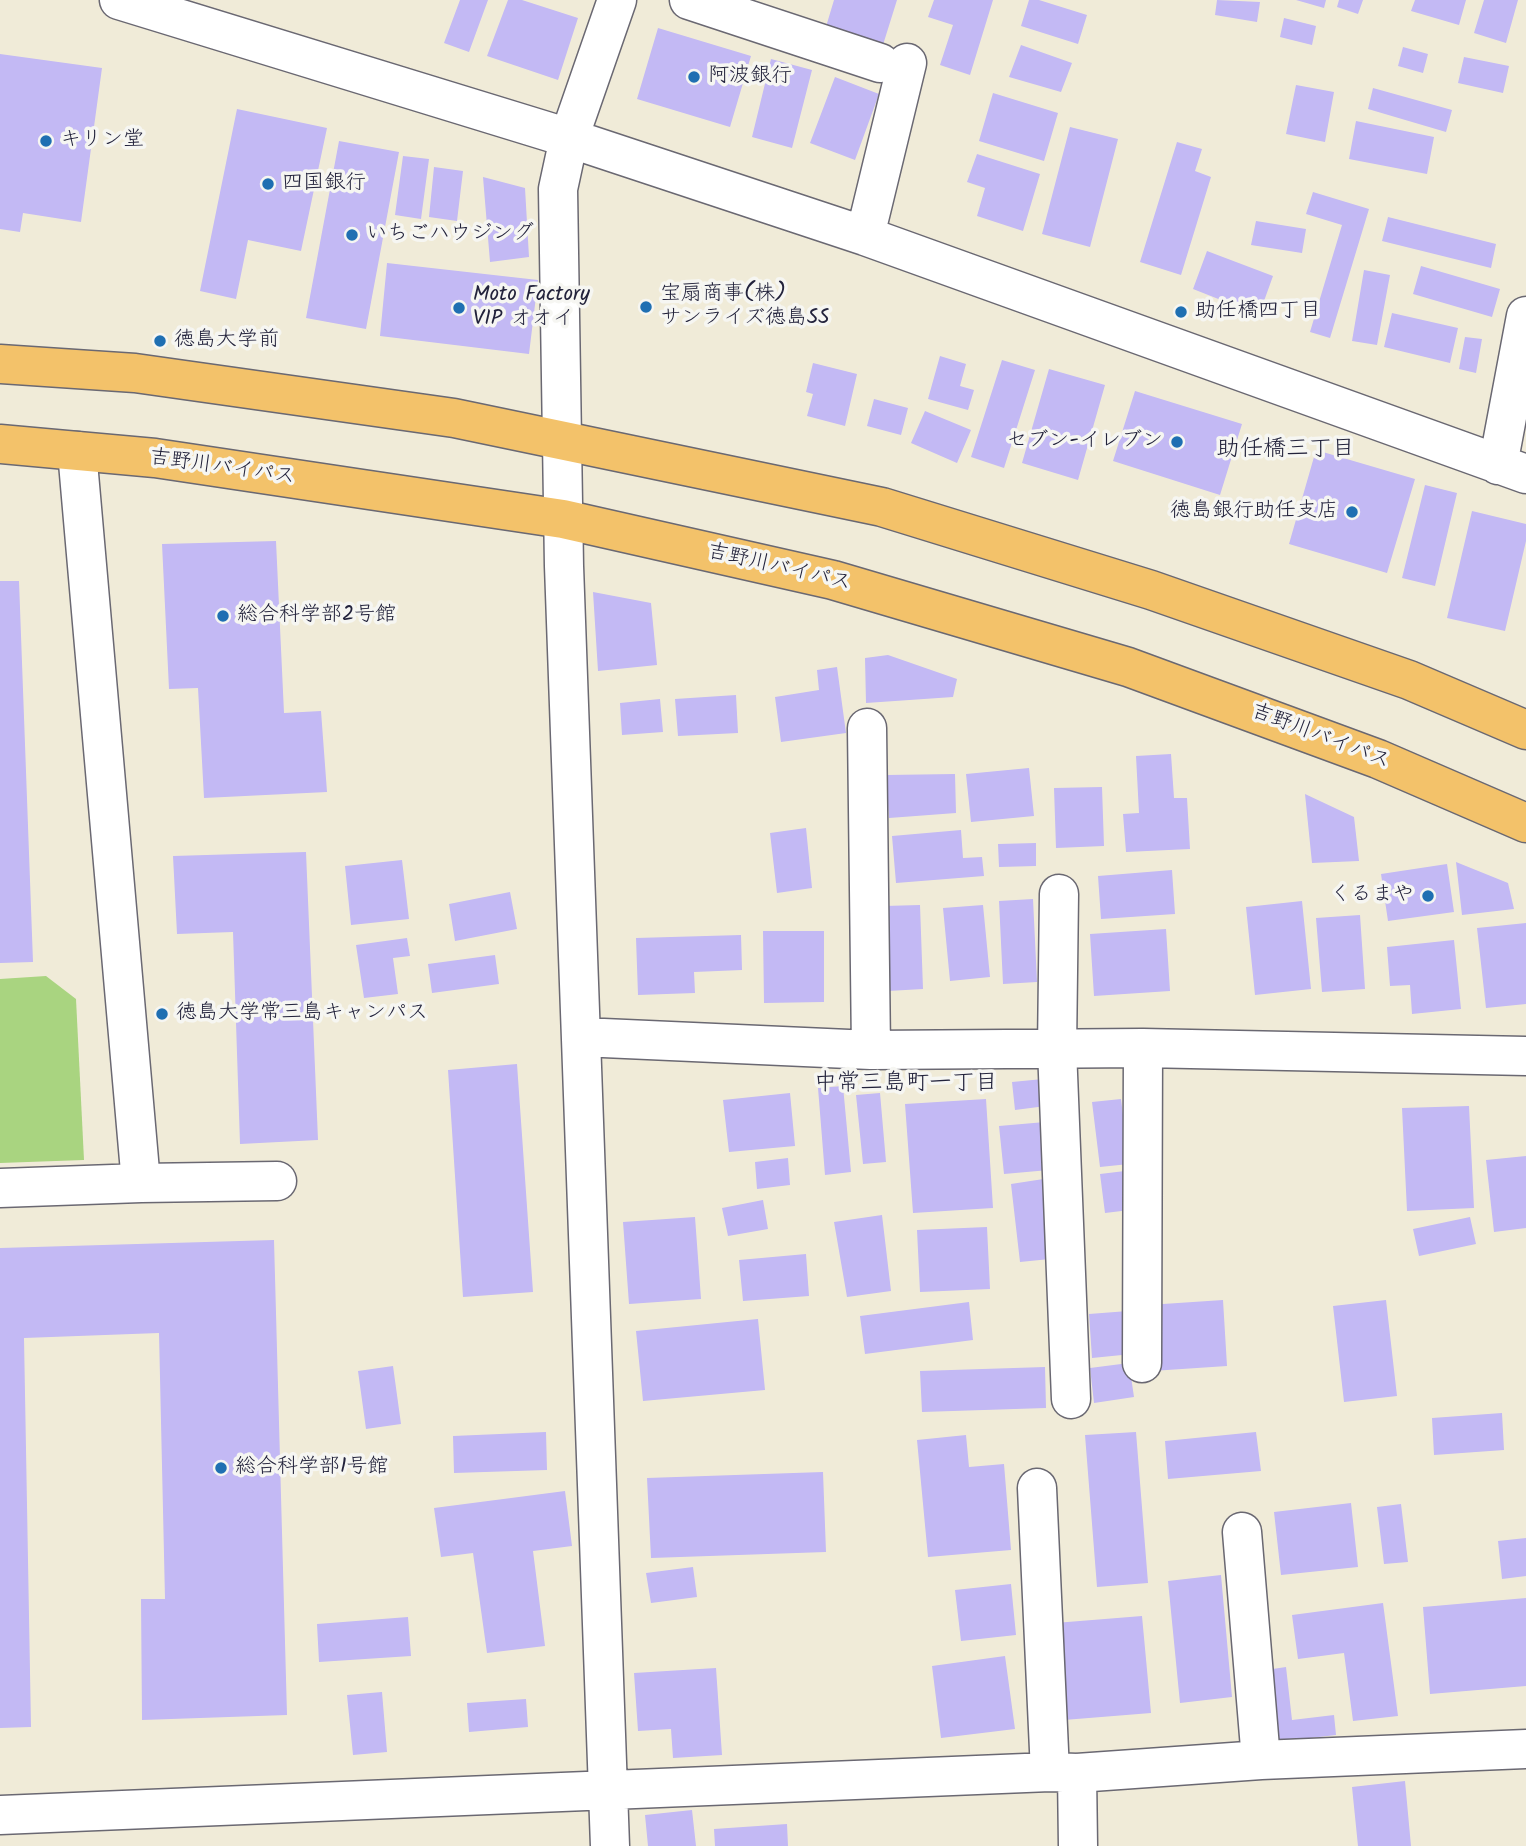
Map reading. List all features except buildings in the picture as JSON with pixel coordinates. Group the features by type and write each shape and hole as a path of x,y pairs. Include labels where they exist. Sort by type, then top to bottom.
{"highway":[{"path":"0,364 135,373 454,418 562,438 882,507 1151,590 1409,680 1526,730"},
{"name":"吉野川バイパス","path":"0,444 155,458 563,519 833,580 1128,667 1378,759 1526,824"}],"street":[{"path":"119,0 569,138 865,236 1512,469 1526,316"},
{"path":"610,1846 563,519 558,189 569,138 617,0"},
{"path":"689,0 894,63 865,236"},
{"path":"77,451 141,1183"},
{"path":"867,728 871,1050"},
{"path":"1059,894 1057,1049 1071,1399"},
{"path":"581,1037 871,1050 1143,1048 1526,1056"},
{"path":"1142,1363 1143,1048"},
{"path":"0,1188 277,1181"},
{"path":"1037,1488 1063,1772 1078,1846"},
{"path":"1242,1532 1261,1760"},
{"path":"0,1815 1063,1772 1261,1760 1526,1749"}],"green space":[{"path":"46,976 76,999 84,1160 0,1163 0,979"}],"place":[{"name":"阿波銀行","path":"694,77"},
{"name":"キリン堂","path":"46,141"},
{"name":"四国銀行","path":"268,184"},
{"name":"いちごハウジング","path":"352,235"},
{"name":"宝扇商事(株) サンライズ徳島SS","path":"646,307"},
{"name":"Moto Factory VIP オオイ","path":"459,308"},
{"name":"助任橋四丁目","path":"1181,312"},
{"name":"徳島大学前","path":"160,341"},
{"name":"セブン-イレブン","path":"1177,442"},
{"name":"徳島銀行助任支店","path":"1352,512"},
{"name":"総合科学部2号館","path":"223,616"},
{"name":"くるまや","path":"1428,896"},
{"name":"徳島大学常三島キャンパス","path":"162,1014"},
{"name":"総合科学部1号館","path":"221,1468"}],"district":[{"name":"助任橋三丁目","path":"1286,451"},
{"name":"中常三島町一丁目","path":"906,1085"}]}
